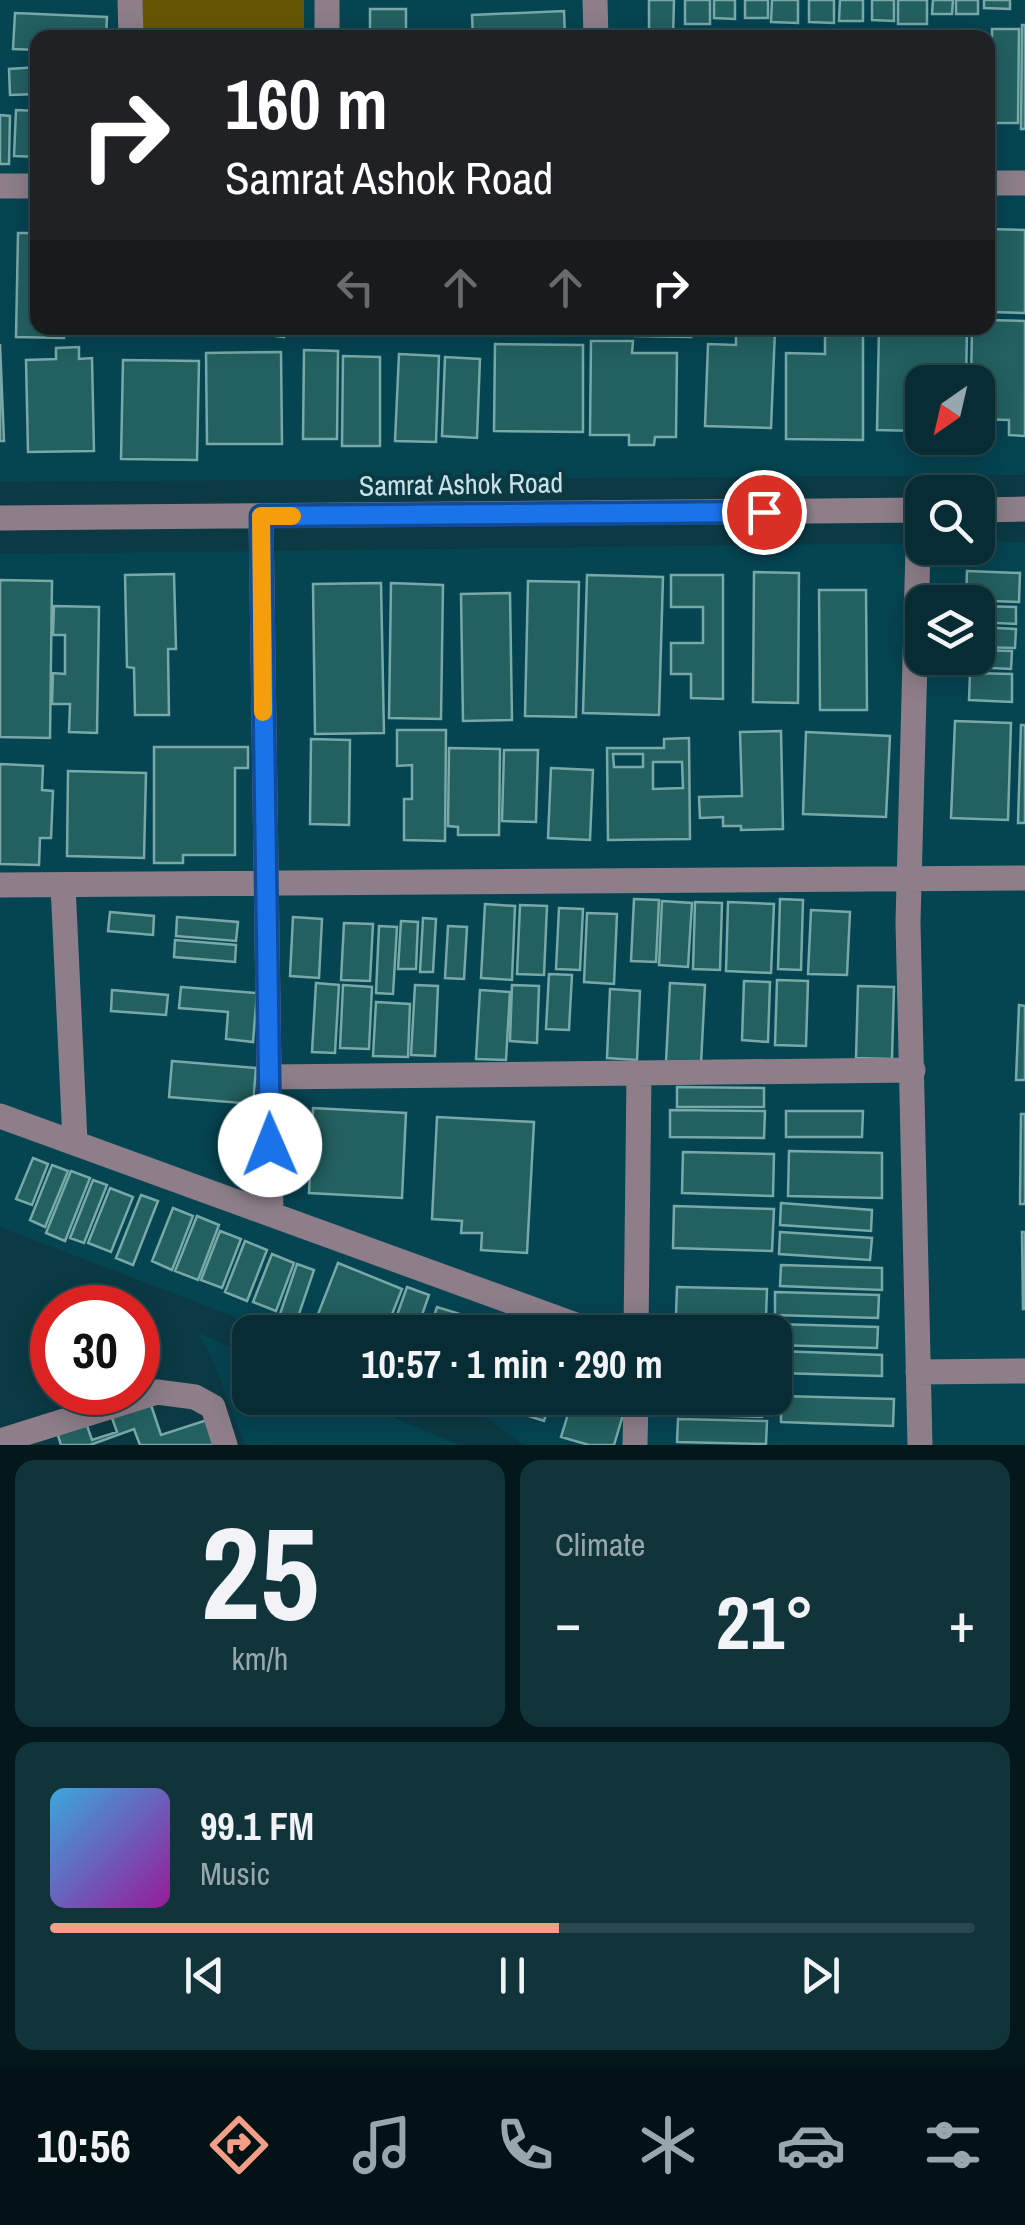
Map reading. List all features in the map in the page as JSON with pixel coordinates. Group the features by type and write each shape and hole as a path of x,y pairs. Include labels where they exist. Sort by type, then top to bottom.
{"street":[{"path":"130,0 130,30"},
{"path":"327,0 327,30"},
{"path":"595,0 596,30"},
{"path":"995,183 1025,183"},
{"path":"0,186 30,186"},
{"path":"995,510 1025,509"},
{"name":"Samrat Ashok Road","path":"0,518 905,510"},
{"path":"261,516 271,1213"},
{"path":"919,565 909,878 920,1445"},
{"path":"0,886 1025,878"},
{"path":"63,885 75,1141"},
{"path":"270,1077 913,1070"},
{"path":"636,1315 638,1073"},
{"path":"0,1116 549,1315"},
{"path":"918,1372 1025,1372"},
{"path":"0,1441 157,1392 194,1397 213,1408 225,1445"},
{"path":"635,1445 636,1415"}],"shaded area":[{"path":"0,0 1025,0 1025,475 0,482"},
{"path":"142,0 304,0 304,30 143,30"},
{"path":"995,542 1025,542 1025,1445 523,1445 484,1415 792,1415 792,1315 232,1316 160,1288 160,1285 0,1227 0,554 905,543 905,565 995,565"},
{"path":"198,1333 232,1347 232,1411"},
{"path":"234,1415 388,1415 459,1445 245,1445"}],"building":[{"path":"649,0 674,0 673,30 649,30"},
{"path":"685,0 710,0 710,24 685,24"},
{"path":"714,0 735,0 735,19 714,18"},
{"path":"745,0 768,0 768,18 745,18"},
{"path":"772,0 798,0 798,23 771,22"},
{"path":"809,0 834,0 834,23 809,22"},
{"path":"840,0 863,0 863,21 839,21"},
{"path":"872,0 894,0 894,21 872,20"},
{"path":"898,0 927,0 927,24 898,24"},
{"path":"933,0 953,0 952,14 932,14"},
{"path":"956,0 978,0 978,14 956,14"},
{"path":"984,0 1010,0 1010,9 984,8"},
{"path":"370,9 406,9 406,30 370,30"},
{"path":"564,11 565,30 473,30 472,15"},
{"path":"15,13 107,17 106,30 30,30 30,50 13,49"},
{"path":"1025,25 1025,129 1021,129"},
{"path":"1019,29 1018,123 995,123 992,30"},
{"path":"30,68 30,94 10,95 9,69"},
{"path":"16,110 30,111 30,157 14,156"},
{"path":"0,115 10,116 9,164 0,164"},
{"path":"995,229 1025,230 1025,313 995,312"},
{"path":"18,233 30,233 30,335 64,335 64,338 16,337"},
{"path":"995,320 1025,321 1025,436 1009,435 1009,420 995,420 995,365 971,365 972,335 995,335"},
{"path":"691,335 691,337 635,336"},
{"path":"736,335 775,335 771,428 705,426 708,344 736,345"},
{"path":"863,335 863,440 786,439 786,353 825,354 825,336"},
{"path":"879,335 967,335 966,365 905,365 905,431 877,430"},
{"path":"591,341 633,341 632,353 677,353 676,437 655,437 654,445 629,445 629,435 590,435"},
{"path":"0,344 4,441 0,441"},
{"path":"495,344 583,345 583,432 494,431"},
{"path":"79,347 79,359 92,358 94,451 28,452 26,360 56,359 56,348"},
{"path":"304,350 338,351 337,439 303,439"},
{"path":"281,352 282,444 207,444 206,353"},
{"path":"399,354 439,356 436,442 395,441"},
{"path":"343,356 380,357 380,446 342,446"},
{"path":"445,357 480,359 477,438 442,436"},
{"path":"123,360 199,361 197,460 121,459"},
{"path":"967,571 1020,573 1019,602 995,601 995,585 967,585"},
{"path":"754,572 799,573 798,703 753,702"},
{"path":"174,574 176,649 168,649 169,715 135,715 134,668 127,667 125,575"},
{"path":"587,575 663,577 659,715 583,713"},
{"path":"671,575 723,575 723,699 691,698 691,674 671,674 671,643 703,643 703,607 671,607"},
{"path":"0,580 52,581 50,738 0,737"},
{"path":"528,581 579,582 576,717 525,716"},
{"path":"381,583 384,733 315,734 313,584"},
{"path":"391,583 443,585 441,719 389,718"},
{"path":"819,590 866,590 867,710 820,710"},
{"path":"510,593 512,720 463,721 461,594"},
{"path":"54,606 99,607 97,733 69,732 70,704 52,704 53,673 65,674 65,635 53,635"},
{"path":"995,606 1016,607 1016,624 995,623"},
{"path":"995,628 1016,629 1015,648 995,647"},
{"path":"995,650 1012,651 1011,669 995,668"},
{"path":"1012,674 1012,702 969,700 970,675"},
{"path":"955,721 1011,723 1008,820 951,818"},
{"path":"1021,725 1025,725 1025,823 1018,823"},
{"path":"397,730 446,730 445,841 404,840 404,799 412,799 412,765 397,766"},
{"path":"781,731 783,829 741,830 741,826 723,826 723,817 700,818 699,797 742,796 740,732"},
{"path":"806,732 890,736 886,817 803,814"},
{"path":"689,738 690,839 608,840 607,748 664,748 664,739","holes":["613,754 643,754 643,767 614,767","653,762 682,762 683,788 653,789"]},
{"path":"311,739 350,740 349,825 310,824"},
{"path":"154,747 248,747 248,768 235,768 235,855 183,855 183,863 154,863"},
{"path":"449,748 500,749 499,835 458,835 458,827 448,826"},
{"path":"504,750 538,750 536,822 502,821"},
{"path":"0,764 43,766 42,790 53,791 51,838 40,838 39,865 0,864"},
{"path":"551,768 593,770 590,840 548,838"},
{"path":"68,771 146,773 144,858 67,856"},
{"path":"634,899 659,900 656,962 631,961"},
{"path":"780,899 803,900 801,970 778,969"},
{"path":"662,901 692,903 688,967 659,965"},
{"path":"695,902 722,903 720,970 693,969"},
{"path":"728,902 774,904 771,973 726,971"},
{"path":"485,904 515,906 512,980 481,978"},
{"path":"520,905 547,906 544,975 517,974"},
{"path":"559,908 583,909 580,970 556,969"},
{"path":"811,910 850,912 847,975 808,974"},
{"path":"110,912 154,916 153,935 108,931"},
{"path":"587,913 617,914 614,984 584,982"},
{"path":"177,917 238,922 236,941 176,936"},
{"path":"293,917 322,919 319,978 290,976"},
{"path":"423,918 436,919 433,972 420,972"},
{"path":"401,921 418,922 416,969 398,969"},
{"path":"344,923 373,924 370,981 341,980"},
{"path":"379,926 397,927 393,994 376,993"},
{"path":"448,926 467,927 464,979 445,978"},
{"path":"175,940 236,945 235,962 174,957"},
{"path":"549,974 572,975 569,1030 546,1029"},
{"path":"777,980 808,981 806,1046 775,1045"},
{"path":"744,981 770,982 768,1042 742,1040"},
{"path":"316,983 339,985 335,1053 312,1052"},
{"path":"670,983 705,985 701,1064 666,1062"},
{"path":"343,985 372,987 369,1049 340,1048"},
{"path":"415,985 438,986 435,1056 411,1055"},
{"path":"512,985 539,986 537,1043 510,1041"},
{"path":"858,986 894,987 892,1059 856,1058"},
{"path":"181,987 257,993 253,1042 226,1039 228,1012 179,1008"},
{"path":"610,989 640,991 637,1060 607,1058"},
{"path":"112,990 168,995 166,1015 111,1011"},
{"path":"480,990 510,992 506,1060 476,1059"},
{"path":"376,1002 410,1004 408,1057 373,1056"},
{"path":"1019,1005 1025,1006 1025,1080 1016,1080"},
{"path":"172,1061 256,1068 253,1104 169,1097"},
{"path":"677,1087 764,1088 764,1107 677,1107"},
{"path":"313,1108 406,1113 402,1198 309,1193"},
{"path":"670,1110 765,1111 764,1138 670,1137"},
{"path":"786,1111 863,1111 862,1137 786,1137"},
{"path":"1021,1114 1025,1114 1025,1204 1020,1204"},
{"path":"437,1117 534,1122 527,1253 481,1250 482,1233 461,1233 462,1221 432,1219"},
{"path":"789,1151 882,1153 882,1198 788,1196"},
{"path":"683,1152 774,1154 773,1196 682,1193"},
{"path":"33,1158 48,1164 32,1205 16,1199"},
{"path":"52,1165 68,1171 45,1227 30,1220"},
{"path":"71,1171 90,1178 65,1241 46,1233"},
{"path":"93,1180 107,1185 84,1243 70,1238"},
{"path":"110,1188 133,1197 111,1252 88,1243"},
{"path":"141,1195 158,1201 133,1265 116,1258"},
{"path":"781,1203 872,1210 871,1231 780,1225"},
{"path":"674,1206 774,1209 772,1251 673,1248"},
{"path":"173,1208 193,1216 172,1270 152,1261"},
{"path":"197,1216 219,1225 198,1280 175,1271"},
{"path":"220,1231 241,1239 222,1288 201,1280"},
{"path":"780,1232 872,1238 870,1260 779,1254"},
{"path":"1025,1232 1025,1309 1023,1309"},
{"path":"245,1241 267,1250 247,1301 225,1292"},
{"path":"272,1254 294,1263 276,1311 253,1302"},
{"path":"338,1263 402,1289 392,1315 318,1315"},
{"path":"297,1264 314,1270 299,1315 280,1314"},
{"path":"781,1265 882,1268 882,1290 780,1286"},
{"path":"407,1287 429,1295 422,1315 397,1315"},
{"path":"677,1287 767,1289 766,1315 676,1314"},
{"path":"775,1292 879,1295 878,1318 775,1315"},
{"path":"437,1307 460,1314 460,1315 434,1315"},
{"path":"792,1324 878,1327 877,1348 792,1346"},
{"path":"792,1352 882,1355 882,1376 792,1373"},
{"path":"792,1396 894,1399 893,1426 781,1422 781,1415 792,1415"},
{"path":"111,1415 154,1415 161,1435 210,1419 219,1445 140,1445 134,1429 90,1445 61,1445 56,1429 85,1420 92,1440 117,1432"},
{"path":"568,1415 623,1415 614,1445 589,1445 561,1437"},
{"path":"678,1419 767,1421 766,1444 677,1442"}],"slow traffic":[{"path":"263,712 261,516 292,516"}],"route":[{"path":"270,1145 261,516 764,512"}]}
